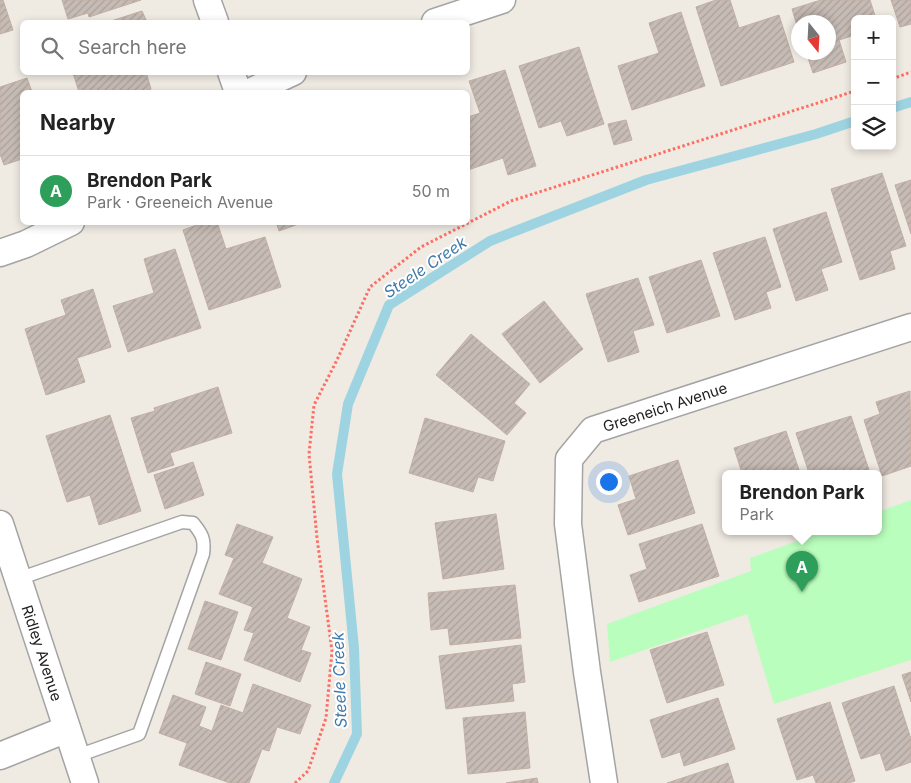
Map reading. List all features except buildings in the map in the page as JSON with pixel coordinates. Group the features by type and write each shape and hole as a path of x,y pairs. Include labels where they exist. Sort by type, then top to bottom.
{"street":[{"path":"207,0 213,20"},
{"path":"442,20 502,0"},
{"path":"232,75 237,90"},
{"path":"254,90 287,75"},
{"path":"0,253 26,244 65,225"},
{"name":"Greeneich Avenue","path":"604,783 587,672 568,524 569,458 594,430 911,327"},
{"name":"Ridley Avenue","path":"0,524 85,783"},
{"path":"0,756 67,729"}],"lane":[{"path":"18,579 182,522 193,523 201,533 204,544 203,554 139,734 77,756"}],"path":[{"path":"896,78 911,72"},
{"path":"470,222 511,201 851,92"},
{"path":"295,783 308,772 326,718 332,651 317,538 309,454 314,405 370,287 421,247 464,225"}],"green space":[{"path":"911,500 911,660 774,704 747,614 610,662 607,624 751,571 750,558 814,535 882,535 882,511"}],"waterway":[{"name":"Steele Creek","path":"896,107 911,102"},
{"name":"Steele Creek","path":"334,783 357,734 354,648 337,474 348,404 389,305 490,241 646,180 816,134 851,122"}],"place":[{"name":"Brendon Park","path":"802,592"}]}
